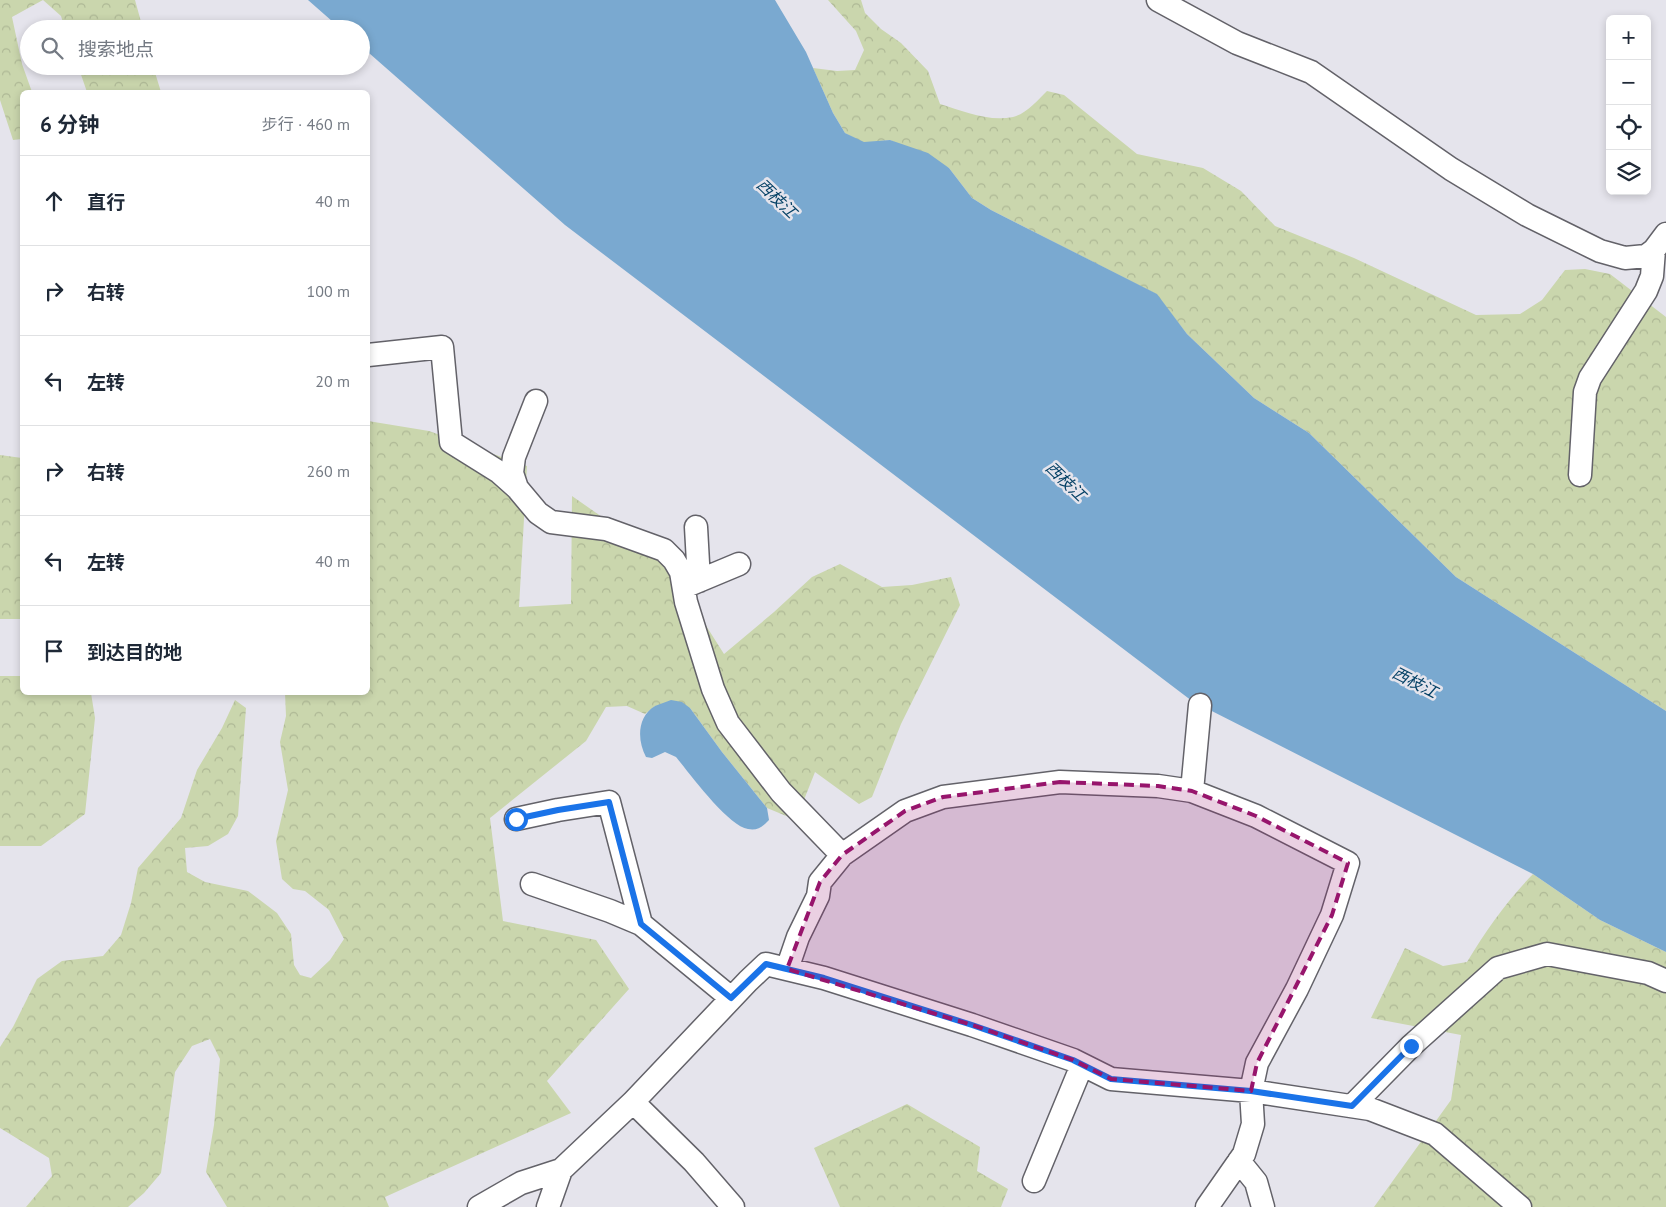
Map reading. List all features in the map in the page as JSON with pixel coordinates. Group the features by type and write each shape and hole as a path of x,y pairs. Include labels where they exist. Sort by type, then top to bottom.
{"street":[{"path":"1167,2 1237,43 1311,72 1452,169 1527,216 1600,251 1625,258 1646,256 1660,242"},
{"path":"1580,475 1585,392 1590,378 1646,291 1652,276 1660,242"},
{"path":"370,355 442,347 451,442 499,472 517,488 538,513 551,522 606,529 664,550 674,560 691,584"},
{"path":"517,488 512,473 514,457 536,401"},
{"path":"696,527 691,584 686,602 714,689 728,722 782,792 842,855"},
{"path":"691,584 739,564"},
{"path":"1192,791 1200,705"},
{"path":"787,969 798,937 818,896 820,882 842,855 905,812 943,797 1060,782 1158,786 1192,791 1256,816 1348,863 1332,915 1297,989 1257,1063 1251,1091 1252,1124 1244,1154 1207,1207"},
{"path":"516,819 609,802 641,924"},
{"path":"532,884 610,911 641,924 731,998"},
{"path":"1352,1106 1411,1046 1498,968 1547,954 1648,973 1666,980"},
{"path":"479,1207 521,1183 561,1170 633,1102 731,998 766,964 824,978 972,1025 1073,1060 1111,1079 1251,1091 1370,1109 1435,1134 1520,1207"},
{"path":"1034,1181 1082,1065"},
{"path":"633,1102 694,1162 733,1207"},
{"path":"1239,1161 1256,1182 1263,1207"},
{"path":"548,1207 561,1170"}],"highlighted area":[{"path":"1060,782 1158,786 1192,791 1256,816 1348,863 1332,915 1257,1063 1251,1091 1111,1079 1073,1060 972,1025 787,969 820,882 842,855 905,811 943,797"}],"green space":[{"path":"0,0 43,0 12,17 20,55 20,75 26,75 31,90 20,90 20,139 13,140 0,100"},
{"path":"43,0 135,0 141,20 62,20 61,16"},
{"path":"828,0 861,0 865,13 881,29 901,43 928,71 940,104 985,117 1004,118 1023,113 1047,91 1064,95 1137,154 1203,168 1241,191 1275,226 1354,258 1476,315 1520,314 1542,300 1565,270 1585,269 1610,274 1666,317 1666,711 1456,577 1309,433 1254,398 1187,334 1156,294 991,210 972,198 949,168 890,140 864,143 845,133 833,113 813,68 837,71 855,70 864,50 856,31"},
{"path":"81,75 156,75 160,90 86,90"},
{"path":"370,421 429,431 527,466 519,607 571,604 572,496 665,561 724,654 812,577 840,564 882,587 912,585 951,577 960,605 901,724 872,797 859,804 815,772 796,820 767,808 690,708 655,706 645,714 627,706 606,707 586,741 490,818 503,921 596,940 629,989 547,1081 571,1113 385,1197 389,1207 227,1207 206,1172 214,1125 220,1059 210,1039 192,1046 175,1072 161,1173 144,1193 128,1207 26,1207 52,1176 49,1158 0,1128 0,1047 13,1027 37,979 62,961 103,956 121,935 131,903 138,868 181,818 197,770 222,728 235,700 246,708 238,816 228,834 208,846 185,848 187,872 205,882 248,891 277,913 291,934 294,965 300,975 311,978 330,960 344,939 329,910 305,891 293,889 282,879 276,841 288,790 280,742 286,716 285,695 370,695"},
{"path":"0,455 20,458 20,619 0,619"},
{"path":"0,676 20,676 20,695 91,695 95,718 85,814 41,846 0,846"},
{"path":"1533,874 1600,920 1666,952 1666,1207 1374,1207 1451,1100 1461,1035 1371,1018 1405,948 1443,966 1467,962 1497,916"},
{"path":"907,1104 980,1147 977,1171 1008,1189 1001,1207 840,1207 814,1148"}],"water":[{"name":"西枝江","path":"308,0 775,0 806,52 833,113 845,133 864,142 890,140 928,153 949,168 972,198 991,210 1157,294 1187,334 1254,398 1309,433 1456,577 1666,711 1666,952 1600,920 1533,874 1192,701 565,225 370,54 370,20 331,20"},
{"path":"671,700 682,702 690,708 767,808 769,820 762,826 757,829 748,829 730,819 676,757 665,752 652,758 646,757 640,736 642,722 649,711 655,706"}],"route":[{"path":"516,819 609,802 641,924 731,998 766,964 824,978 972,1025 1073,1060 1111,1079 1251,1091 1352,1106 1411,1046"}]}
